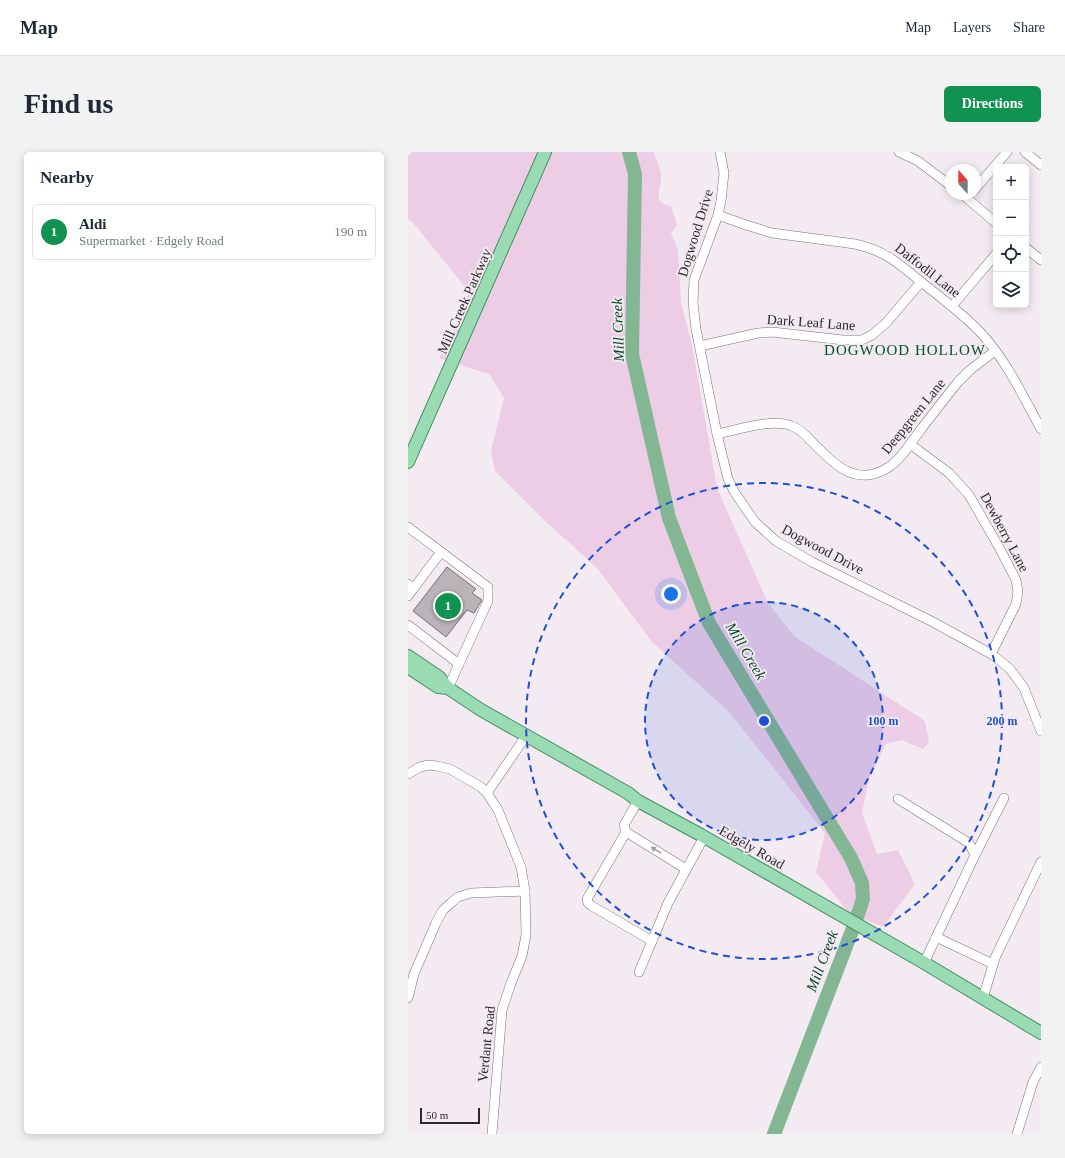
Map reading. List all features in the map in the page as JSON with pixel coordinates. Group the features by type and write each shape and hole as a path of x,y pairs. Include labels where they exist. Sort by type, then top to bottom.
{"main road":[{"name":"Mill Creek Parkway","path":"408,462 411,449 545,152"},
{"name":"Edgely Road","path":"408,656 439,677 448,688 481,710 924,963 1041,1033"},
{"name":"Edgely Road","path":"408,667 438,687 448,688"}],"street":[{"name":"Dogwood Drive","path":"720,152 724,173 723,188 718,214 694,280 693,303 717,434 728,479 735,493 755,522 776,542 812,562 933,622 991,654 1010,669 1024,688 1041,731"},
{"path":"899,152 918,162 945,182"},
{"path":"981,182 1008,152"},
{"path":"1025,152 1041,165"},
{"path":"971,200 993,220"},
{"name":"Daffodil Lane","path":"718,214 772,233 855,244 868,247 891,257 952,306 982,334 996,351 1008,370 1041,428"},
{"path":"1029,250 1041,260"},
{"path":"952,306 993,258"},
{"name":"Dark Leaf Lane","path":"700,346 758,333 772,332 843,340 862,340 872,335 886,323 921,282"},
{"name":"Deepgreen Lane","path":"717,434 775,423 792,426 804,434 835,464 847,472 862,475 878,472 896,461 958,382 970,370 996,351"},
{"name":"Dewberry Lane","path":"910,444 949,473 966,491 978,508 1016,580 1018,591 1016,604 991,654"},
{"path":"408,527 488,587 488,601 448,688"},
{"path":"410,590 441,552"},
{"path":"408,625 459,664"},
{"path":"488,793 526,736"},
{"name":"Verdant Road","path":"408,774 420,767 429,765 450,768 488,793 498,810 518,857 523,877 525,891 526,935 522,956 502,1010 492,1134"},
{"path":"924,963 975,855 1004,798"},
{"path":"898,799 969,843 975,855"},
{"path":"638,801 624,826 626,832 686,869"},
{"path":"626,832 587,899 588,903 592,906 652,941"},
{"path":"639,972 668,902 704,837"},
{"path":"983,998 993,964 1041,862"},
{"path":"408,998 414,974 443,910 458,897 470,893 525,891"},
{"path":"936,937 993,964"},
{"path":"1017,1134 1033,1082 1041,1067"}],"shaded area":[{"path":"408,152 654,152 661,173 658,195 659,199 661,202 671,206 677,225 671,233 678,250 681,302 692,345 717,488 768,603 794,636 925,721 929,742 923,749 902,740 886,744 869,779 862,813 877,854 898,850 915,884 883,927 849,913 816,872 825,833 730,713 652,642 597,568 543,519 495,471 491,451 504,398 489,374 439,358 457,323 469,292 415,225 408,219"}],"building":[{"path":"447,567 476,589 472,593 482,600 474,613 467,610 446,637 413,611"}],"waterway":[{"name":"Mill Creek","path":"629,152 635,174 632,354 669,518 709,623 851,858 862,883 863,899 855,923 774,1134"}],"place":[{"name":"Aldi","path":"448,606"}],"district":[{"name":"DOGWOOD HOLLOW","path":"905,350"}]}
